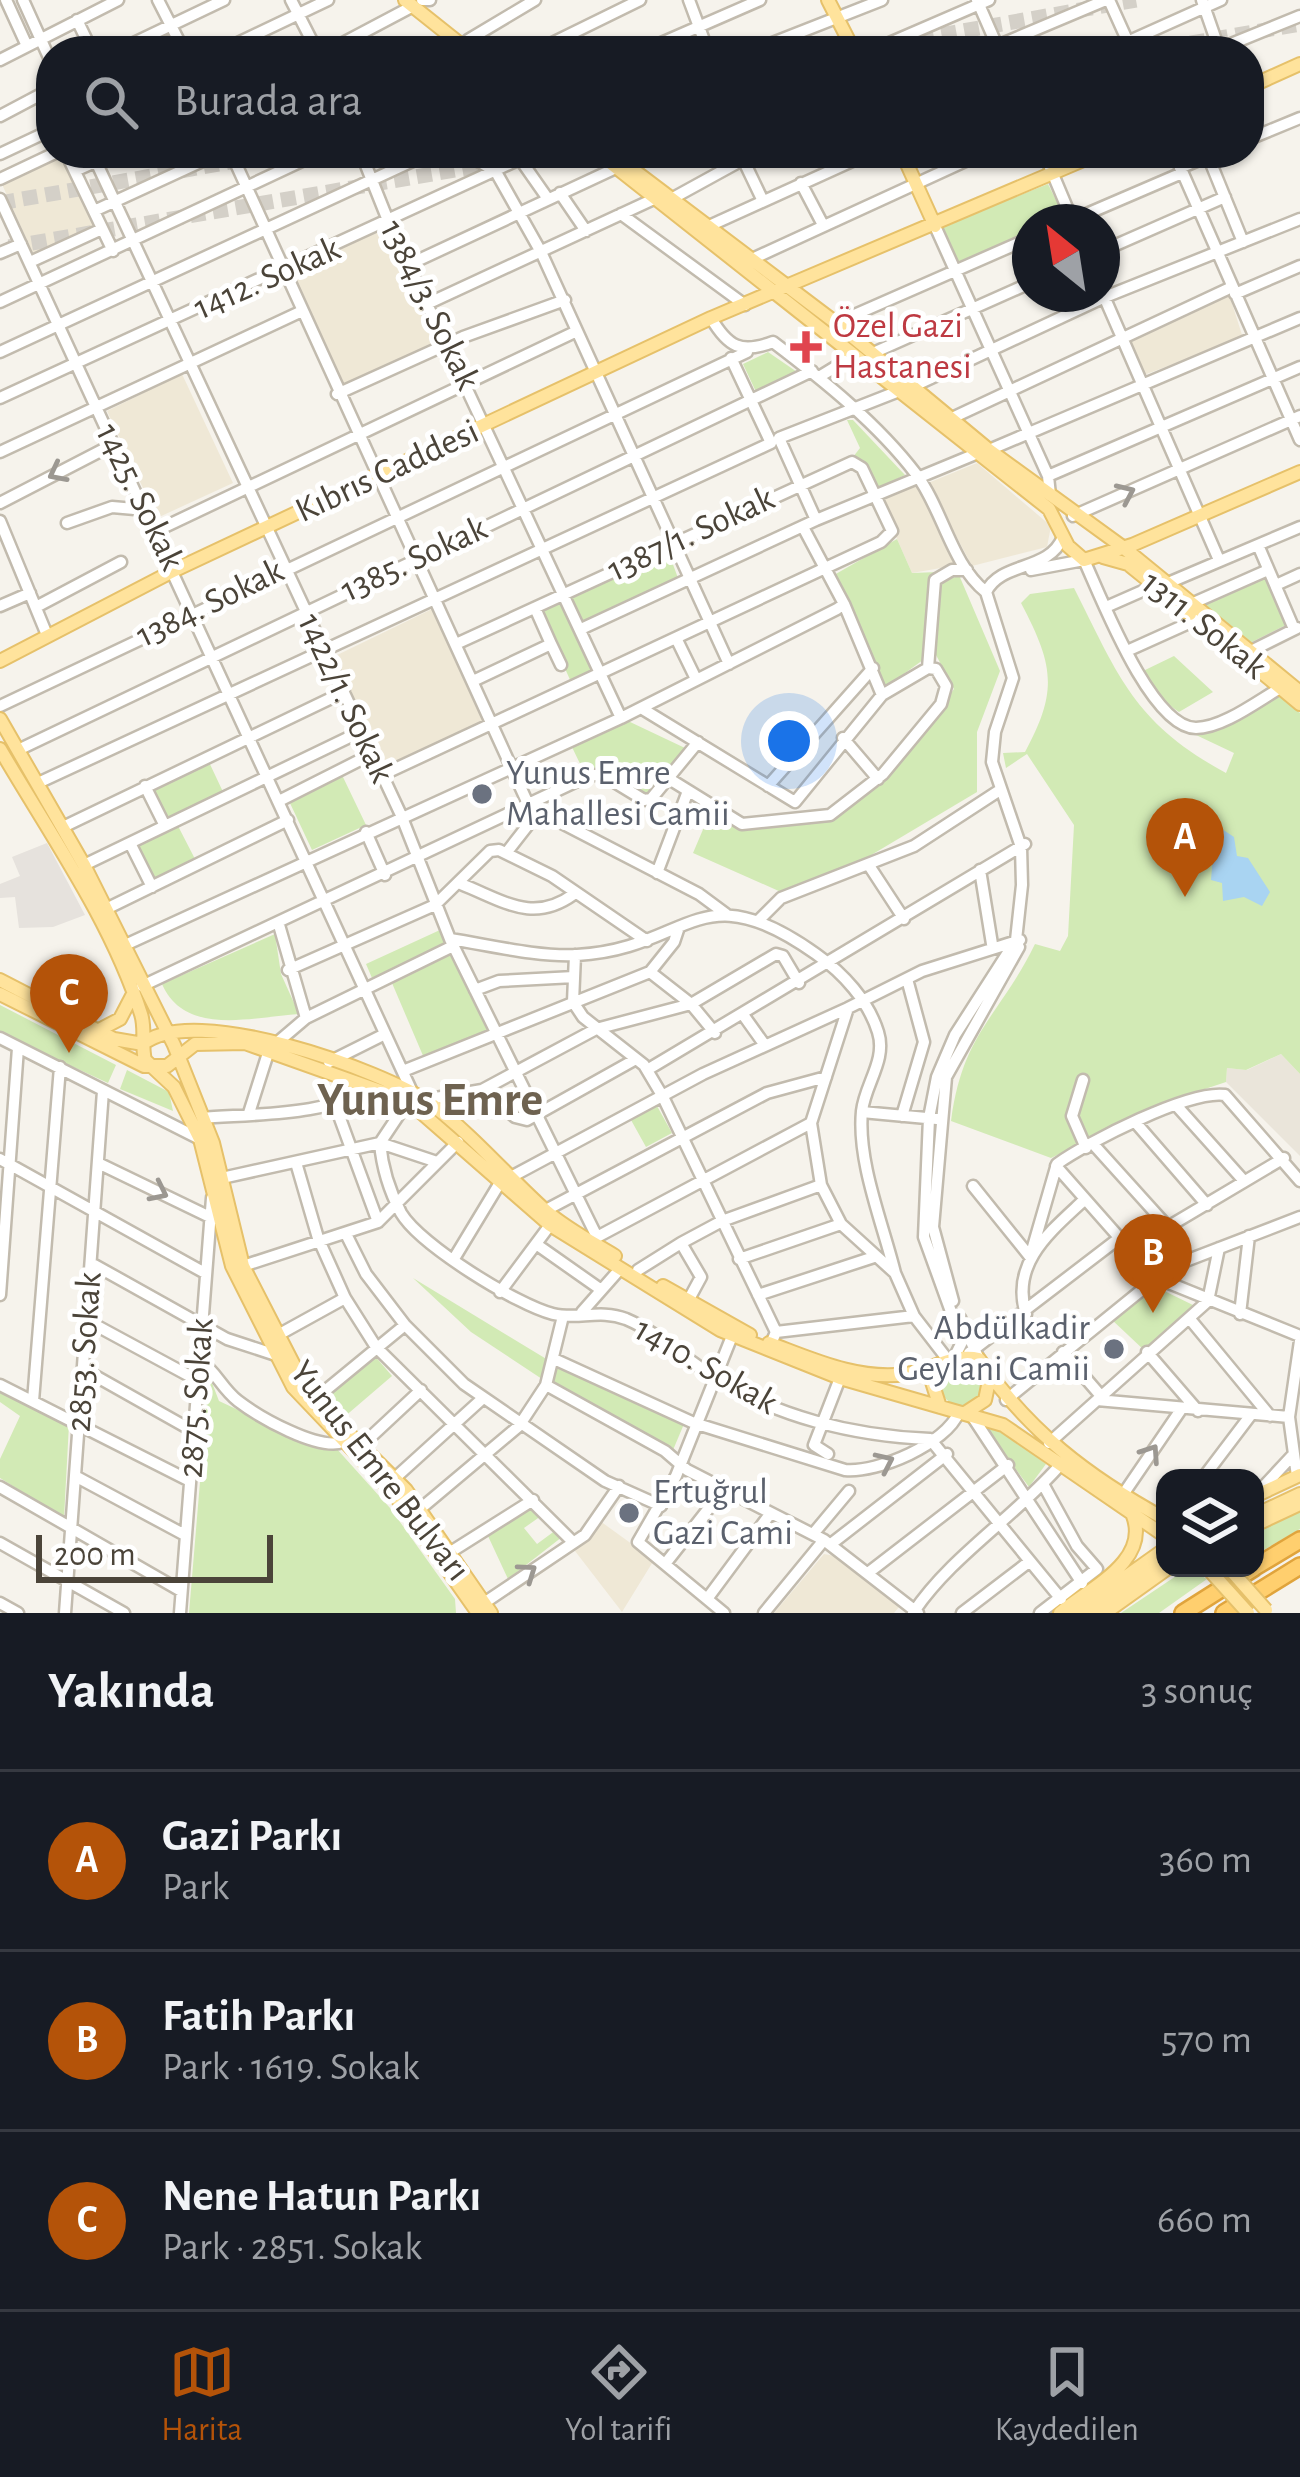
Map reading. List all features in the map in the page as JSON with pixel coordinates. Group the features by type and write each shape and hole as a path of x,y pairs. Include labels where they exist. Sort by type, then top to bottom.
{"highway":[{"path":"1264,1562 1300,1540"},
{"path":"1224,1613 1300,1566"},
{"path":"1183,1613 1241,1577"}],"main road":[{"path":"828,0 846,36"},
{"path":"419,1 456,36"},
{"path":"1264,80 1300,64"},
{"path":"625,168 656,198 836,322 952,418 983,452"},
{"path":"627,168 752,259 855,355 983,452 1049,509 1084,560 1124,548 1300,472"},
{"path":"909,168 935,226"},
{"name":"Kıbrıs Caddesi","path":"0,661 175,569 378,478 711,318 1065,168"},
{"name":"1311. Sokak","path":"983,452 1124,548 1198,620 1293,684"},
{"path":"1064,537 1076,519"},
{"path":"1104,536 1151,536"},
{"name":"1311. Sokak","path":"1102,556 1128,564 1191,604 1293,684 1300,704"},
{"path":"0,718 85,865 123,946 137,989 145,1060 154,1067"},
{"path":"0,749 177,1057"},
{"path":"0,980 130,1045 166,1034 247,1033 363,1084 415,1098 458,1142 506,1179"},
{"path":"98,1030 120,1019 137,989"},
{"path":"0,994 119,1056 154,1067 167,1066 203,1042 274,1046 329,1062 415,1098 548,1218 620,1269 732,1336 840,1378 1006,1426 1156,1530"},
{"name":"Yunus Emre Bulvarı","path":"177,1057 203,1118 242,1266 278,1335 315,1399 395,1478 419,1510 478,1608"},
{"name":"Yunus Emre Bulvarı","path":"154,1067 186,1107 218,1180 215,1220 275,1355 302,1400 400,1502 478,1608"},
{"path":"548,1218 595,1240 688,1301 873,1375 911,1373 954,1358 983,1359"},
{"path":"941,1408 932,1382 954,1358"},
{"path":"983,1359 1006,1400 1049,1443 1122,1496 1156,1514"},
{"path":"970,1415 985,1400 983,1359"},
{"path":"970,1415 996,1397 1006,1400"},
{"path":"1264,1493 1299,1478"},
{"path":"1264,1511 1300,1494"},
{"path":"1264,1521 1300,1504"},
{"path":"1061,1606 1136,1549 1132,1515"},
{"path":"1075,1613 1156,1555"},
{"path":"1090,1613 1156,1565"},
{"path":"1106,1613 1156,1577"},
{"path":"1214,1577 1248,1613"},
{"path":"1237,1577 1267,1611"}],"street":[{"path":"22,0 40,36"},
{"path":"47,36 118,0"},
{"path":"158,0 176,36"},
{"path":"150,36 224,0"},
{"path":"290,0 309,36"},
{"path":"251,36 328,0"},
{"path":"475,36 535,0"},
{"path":"567,36 640,0"},
{"path":"689,0 703,36"},
{"path":"677,36 760,0"},
{"path":"794,36 882,0"},
{"path":"1024,36 1107,0 1125,36"},
{"path":"1149,36 1203,4 1221,0"},
{"path":"4,1 27,46"},
{"path":"355,36 419,1"},
{"path":"905,36 982,2 991,36"},
{"path":"1203,4 1213,36"},
{"path":"1251,36 1300,16"},
{"path":"77,20 85,36"},
{"path":"0,60 36,42"},
{"path":"0,116 36,97"},
{"path":"1264,133 1300,118"},
{"path":"0,154 36,137"},
{"path":"0,179 36,162"},
{"path":"74,168 113,251"},
{"path":"75,171 79,168"},
{"name":"1422/1. Sokak","path":"98,168 185,362 401,815 452,942 539,1114 595,1240"},
{"path":"94,211 187,168"},
{"path":"237,168 337,394 534,808 726,914 759,920 830,964 863,1000 880,1048 862,1112 895,1273 914,1316 954,1358 962,1342 924,1237 934,1119 956,1052 1019,940 1023,846 1000,790 992,748 1013,678 986,592 967,570 915,474 816,374 772,343 747,352 726,344 711,318"},
{"path":"0,302 289,168"},
{"name":"1384/3. Sokak","path":"368,168 408,265 469,386 621,718"},
{"path":"0,352 397,168"},
{"path":"489,168 519,212 565,300 728,664"},
{"name":"1412. Sokak","path":"0,398 504,168"},
{"path":"534,168 586,231"},
{"path":"408,265 615,168"},
{"path":"673,198 724,168"},
{"path":"751,168 762,199"},
{"path":"709,226 836,168"},
{"path":"752,259 948,168"},
{"path":"1051,168 1065,204"},
{"path":"1108,204 1185,168"},
{"path":"1216,168 1243,242"},
{"path":"1181,170 1273,379 1295,417 1300,440"},
{"path":"801,183 823,225"},
{"path":"1120,243 1225,197"},
{"path":"428,304 656,198"},
{"name":"1425. Sokak","path":"0,199 175,569 415,1098"},
{"path":"621,214 745,305"},
{"path":"1120,288 1300,219"},
{"path":"935,226 1006,394 1048,476 1050,495"},
{"path":"30,262 102,229"},
{"path":"0,254 21,244"},
{"path":"836,322 1012,245"},
{"path":"952,418 1300,266"},
{"path":"873,353 1012,291"},
{"path":"337,394 448,344 565,300"},
{"path":"0,452 94,404 300,312"},
{"path":"914,386 1064,312"},
{"path":"1111,312 1219,560"},
{"path":"581,629 915,474 983,452 1300,318"},
{"path":"156,531 578,331"},
{"name":"1384. Sokak","path":"0,706 284,566 747,352"},
{"name":"1385. Sokak","path":"18,750 416,556 855,355"},
{"path":"731,358 816,520"},
{"path":"1048,476 1300,367"},
{"path":"38,783 654,496 899,391"},
{"path":"1076,519 1295,417"},
{"path":"0,503 113,444"},
{"name":"1387/1. Sokak","path":"456,644 856,462 892,531 889,538 824,569"},
{"path":"67,523 112,507 146,510"},
{"path":"0,521 47,635"},
{"path":"803,526 844,604 881,695"},
{"path":"1106,607 1296,529 1300,544"},
{"path":"986,592 992,581 1052,555 1064,537"},
{"path":"1251,651 1297,628 1258,545"},
{"path":"0,553 13,547"},
{"path":"1022,569 1084,560 1152,695 1192,728 1293,684"},
{"path":"36,608 121,562"},
{"path":"382,775 824,569"},
{"path":"928,668 934,584 942,573 967,570"},
{"path":"1191,604 1268,570"},
{"path":"1276,585 1300,574"},
{"path":"0,606 30,592"},
{"path":"123,946 641,709 844,604"},
{"path":"535,608 561,665"},
{"path":"1127,651 1198,620"},
{"path":"676,638 696,679"},
{"path":"473,681 551,644"},
{"path":"768,786 872,668"},
{"path":"641,709 768,786 800,800 881,695 928,668 936,669 947,693 878,779 830,815 751,824 671,779"},
{"path":"63,826 344,692"},
{"path":"85,865 362,731"},
{"path":"843,739 878,779"},
{"path":"137,989 534,808 597,773 644,800 671,779 698,742"},
{"path":"320,749 333,774"},
{"path":"279,801 372,754"},
{"path":"145,786 165,826"},
{"path":"759,920 781,898 870,867 1000,790"},
{"path":"657,873 688,791"},
{"path":"507,852 534,808"},
{"path":"106,909 288,820"},
{"path":"366,832 385,875"},
{"path":"130,843 152,887"},
{"path":"647,1070 745,1016 1023,846"},
{"path":"288,970 435,905 490,851 507,852 647,941"},
{"path":"870,867 904,919"},
{"path":"980,870 992,944"},
{"path":"460,884 538,912 553,910 574,894"},
{"path":"249,1113 274,1046 306,1018 452,942 575,955 647,941 679,926 726,914"},
{"path":"279,925 288,970 306,1018"},
{"path":"403,1071 650,973 674,942 679,926"},
{"path":"454,1257 506,1179 764,1044 992,944 1019,940"},
{"path":"380,1143 415,1098 482,1090 596,1029 691,1004 776,954 783,956 799,982"},
{"path":"575,955 573,1002 596,1029 647,1070 663,1096 758,1295 773,1338 914,1316"},
{"path":"650,973 691,1004 715,1033"},
{"path":"475,990 499,981 574,977"},
{"path":"902,1116 924,1042 907,979"},
{"path":"848,1008 811,1123 821,1185 841,1224 895,1273"},
{"path":"745,1016 764,1044"},
{"path":"329,1062 386,1034"},
{"path":"0,1038 200,1139"},
{"path":"0,1295 5,1162 18,1048"},
{"path":"482,1090 520,1120 636,1059"},
{"path":"33,1401 60,1067"},
{"path":"500,1292 536,1244 548,1218 574,1193 767,1093 826,1077"},
{"path":"1083,1080 1072,1116 1090,1146 1168,1227"},
{"path":"203,1118 334,1102 351,1098 363,1084"},
{"name":"2853. Sokak","path":"65,1613 104,1091"},
{"path":"1026,1314 1022,1303 1032,1252 1056,1166 1090,1146 1176,1105 1220,1093 1284,1158 1300,1181"},
{"path":"334,1102 378,1222"},
{"path":"1176,1105 1244,1180"},
{"path":"166,1120 186,1107"},
{"path":"862,1112 934,1119"},
{"path":"934,1119 934,1244 983,1359 1026,1314 1118,1239"},
{"path":"595,1240 811,1123"},
{"path":"1136,1124 1207,1205"},
{"path":"242,1266 378,1222 458,1142"},
{"path":"380,1143 397,1203 409,1223 500,1292 563,1316 546,1385 519,1426 419,1510"},
{"path":"218,1180 297,1166 380,1143 434,1161"},
{"path":"1129,1250 1284,1158"},
{"path":"5,1162 206,1273"},
{"path":"98,1163 215,1220"},
{"path":"297,1166 318,1238 345,1298 376,1347 572,1541"},
{"path":"1056,1166 1154,1277 1300,1338 1289,1417 1299,1478"},
{"path":"638,1270 722,1221 821,1185"},
{"path":"973,1186 1032,1252"},
{"path":"1032,1252 1083,1201"},
{"path":"1006,1400 1154,1277 1300,1218"},
{"name":"2875. Sokak","path":"180,1613 201,1326 215,1220"},
{"path":"739,1258 841,1224"},
{"path":"346,1234 366,1274 405,1325 482,1399 619,1486 661,1506"},
{"path":"1240,1313 1249,1236"},
{"path":"681,1243 701,1282 688,1301"},
{"path":"536,1244 601,1289"},
{"path":"1049,1443 1208,1300 1219,1248"},
{"path":"758,1295 874,1258"},
{"path":"91,1263 201,1326 275,1355"},
{"path":"581,1312 620,1269"},
{"path":"278,1335 345,1298"},
{"name":"1410. Sokak","path":"563,1316 581,1312 625,1319 714,1377 822,1424 930,1439"},
{"path":"1190,1318 1270,1416"},
{"path":"86,1320 197,1380"},
{"path":"315,1399 405,1325"},
{"path":"724,1613 638,1542 661,1506 732,1336"},
{"path":"1063,1352 1099,1398 1180,1411 1289,1417"},
{"path":"1148,1352 1198,1411"},
{"path":"554,1359 694,1424 808,1462 862,1472 970,1415 1008,1465 1082,1583"},
{"path":"199,1360 219,1373 239,1402 326,1446 343,1442"},
{"path":"83,1369 194,1431"},
{"path":"827,1454 814,1445 840,1378"},
{"path":"0,1385 190,1481"},
{"path":"546,1385 724,1489 823,1539 916,1612 944,1575 1003,1526 1060,1464"},
{"path":"361,1446 422,1390"},
{"path":"395,1478 482,1399"},
{"path":"1122,1496 1180,1411"},
{"path":"1210,1469 1250,1416"},
{"path":"930,1439 976,1490 1061,1606"},
{"path":"823,1539 947,1454"},
{"path":"1264,1489 1292,1456"},
{"path":"868,1573 1008,1465"},
{"path":"75,1476 185,1535"},
{"path":"1040,1613 1061,1606 1097,1569 1077,1546 1043,1484"},
{"path":"478,1608 595,1524 619,1486"},
{"path":"0,1487 181,1591"},
{"path":"664,1564 724,1489"},
{"path":"764,1613 823,1539 849,1491"},
{"path":"449,1553 533,1500"},
{"path":"707,1599 770,1514"},
{"path":"0,1543 124,1613"},
{"path":"962,1613 1030,1561"},
{"path":"0,1603 18,1613"}],"shaded area":[{"path":"36,167 67,168 96,226 34,256 1,182"},
{"path":"383,229 440,340 342,385 290,272"},
{"path":"1229,294 1243,338 1144,375 1129,345 1133,340"},
{"path":"182,374 233,483 157,518 107,411"},
{"path":"977,463 1051,526 1047,547 972,566 928,483"},
{"path":"915,483 958,565 912,573 879,498"},
{"path":"432,609 487,722 388,770 333,657"},
{"path":"47,843 85,915 53,927 19,928 15,897 0,898 0,884 20,876 12,857"},
{"path":"1281,1054 1300,1074 1300,1156 1226,1082 1227,1068 1247,1070"},
{"path":"600,1521 654,1560 622,1612 575,1551"},
{"path":"824,1554 835,1556 899,1607 894,1613 774,1613"}],"green space":[{"path":"1048,184 1058,204 1012,204 1012,240 956,263 940,227"},
{"path":"768,352 800,374 757,394 743,364"},
{"path":"847,420 853,420 905,475 876,489 863,460 853,457 860,448"},
{"path":"897,539 912,573 938,572 927,586 927,657 886,687 834,575"},
{"path":"668,551 678,578 584,623 570,595"},
{"path":"959,575 1000,671 977,732 977,792 836,876 781,892 693,853 710,813 744,831 841,815 896,767 954,689 936,655 936,586"},
{"path":"1265,576 1286,625 1250,643 1201,604"},
{"path":"1074,588 1118,672 1149,716 1226,773 1234,753 1196,735 1280,695 1300,713 1300,1074 1281,1054 1246,1070 1227,1068 1226,1082 1175,1099 1051,1158 951,1121 973,1045 1035,944 1060,951 1068,936 1074,825 1027,754 1006,768 1003,753 1025,752 1047,694 1040,643 1021,603 1030,594"},
{"path":"561,600 594,672 571,682 539,610"},
{"path":"1174,656 1213,692 1179,712 1159,698 1143,671"},
{"path":"628,721 685,748 647,799 597,767 584,772 571,745"},
{"path":"208,760 224,794 169,821 152,786"},
{"path":"342,775 366,825 312,850 289,801"},
{"path":"178,826 195,859 152,881 135,847"},
{"path":"440,930 447,944 372,978 366,964"},
{"path":"275,934 281,974 299,1014 242,1020 203,1018 173,1001 162,984"},
{"path":"452,954 489,1031 424,1058 392,983"},
{"path":"0,1005 116,1065 108,1083 0,1033"},
{"path":"127,1070 169,1092 173,1111 120,1089"},
{"path":"657,1106 672,1133 646,1147 631,1120"},
{"path":"413,1278 548,1360 542,1379 471,1332"},
{"path":"1152,1285 1195,1306 1145,1351 1111,1319"},
{"path":"374,1355 392,1376 343,1418 325,1398"},
{"path":"962,1362 978,1368 984,1384 978,1400 962,1406 946,1400 940,1384 946,1368"},
{"path":"557,1364 684,1424 673,1450 553,1382"},
{"path":"209,1375 219,1401 320,1448 336,1448 390,1508 455,1599 456,1613 189,1613"},
{"path":"0,1390 69,1424 64,1518 0,1478 0,1459 20,1416 0,1402"},
{"path":"986,1429 1000,1430 1046,1464 1029,1487"},
{"path":"532,1507 541,1516 524,1528 537,1544 556,1530 562,1537 508,1579 488,1536"},
{"path":"1300,1508 1300,1529 1264,1550 1264,1526"},
{"path":"1175,1577 1207,1579 1159,1613 1121,1613"}],"water":[{"path":"1219,827 1234,837 1237,856 1248,858 1270,892 1262,906 1244,897 1223,901 1222,883 1211,880 1213,855 1205,837"}],"tunnel":[{"path":"935,36 1136,0"},
{"path":"1231,36 1300,24"},
{"path":"0,203 197,168"},
{"path":"9,247 467,168"}],"place":[{"name":"Özel Gazi Hastanesi","path":"806,347"},
{"name":"Yunus Emre Mahallesi Camii","path":"482,794"},
{"name":"Gazi Parkı","path":"1185,897"},
{"name":"Nene Hatun Parkı","path":"69,1053"},
{"name":"Fatih Parkı","path":"1153,1313"},
{"name":"Abdülkadir Geylani Camii","path":"1114,1349"},
{"name":"Ertuğrul Gazi Cami","path":"629,1513"}],"district":[{"name":"Yunus Emre","path":"430,1101"}]}
